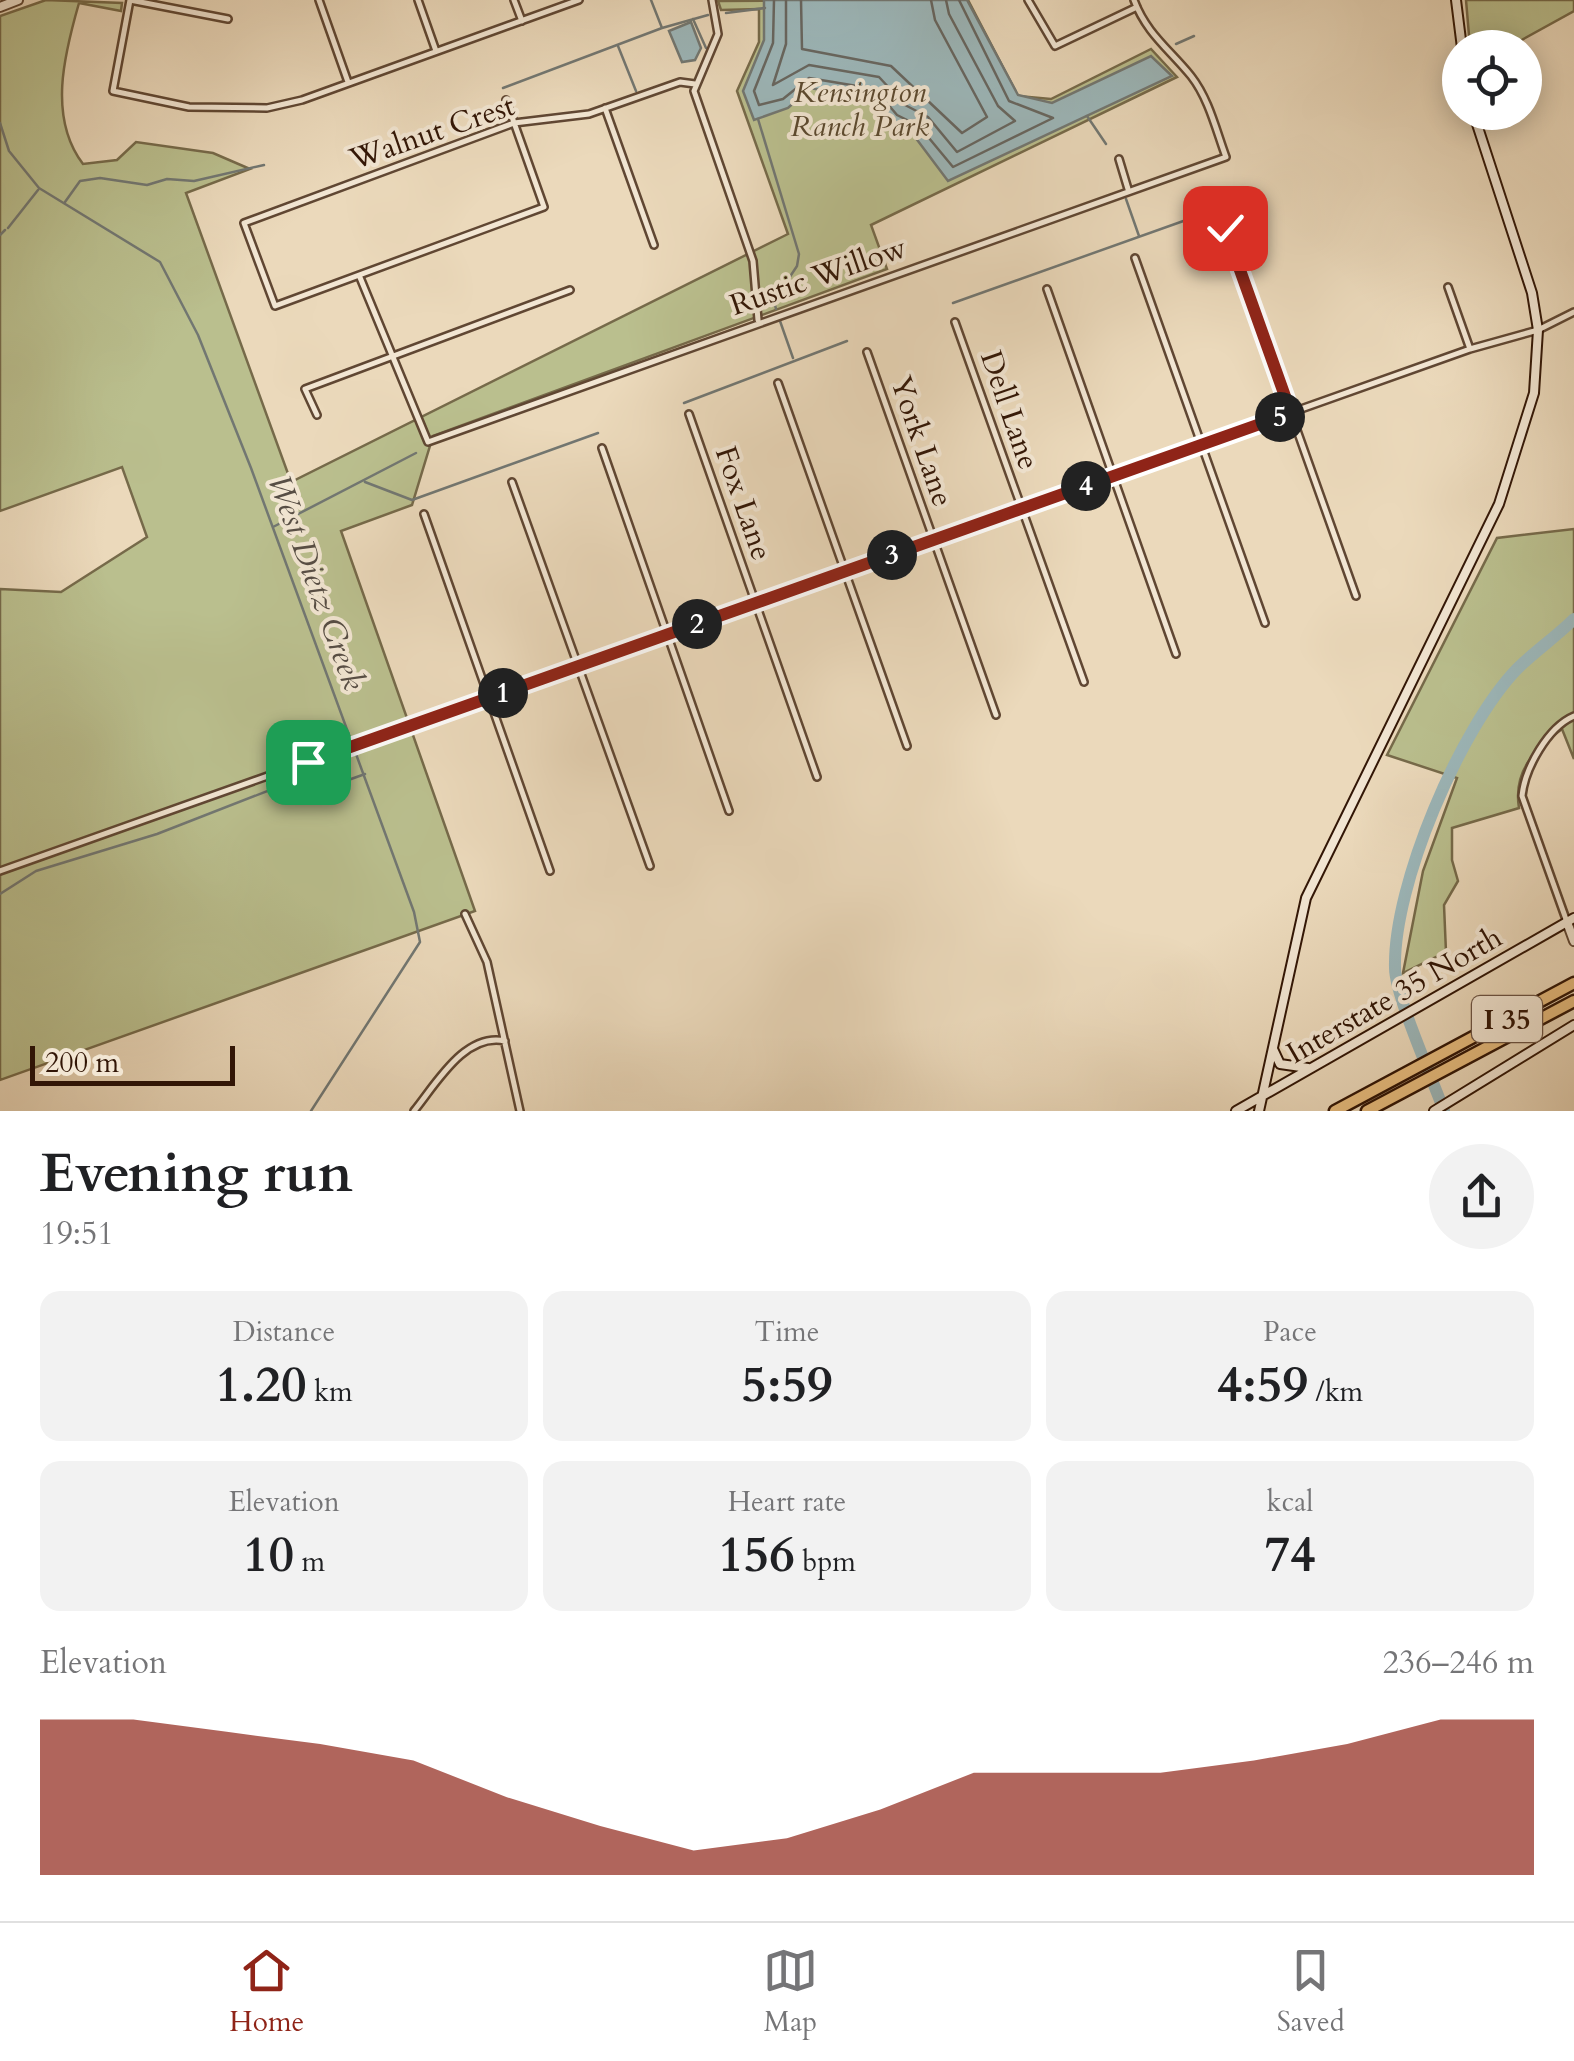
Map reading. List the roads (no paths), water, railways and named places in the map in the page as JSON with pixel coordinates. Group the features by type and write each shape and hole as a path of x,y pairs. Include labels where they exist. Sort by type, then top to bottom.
{"highway":[{"name":"I 35","path":"1334,1111 1574,982"},
{"name":"I 35","path":"1367,1111 1574,1001"}],"main road":[{"path":"0,6 18,0"},
{"path":"1456,0 1460,30"},
{"path":"1259,1111 1306,898 1512,472 1534,393 1538,330 1532,293 1479,130"},
{"path":"1570,920 1574,940"},
{"name":"Interstate 35 North","path":"1236,1111 1570,920"},
{"path":"1434,1111 1574,1024"},
{"path":"1272,1041 1280,1064 1297,1069 1312,1067"}],"street":[{"path":"228,19 130,0 113,91 231,111 267,108 579,0"},
{"path":"319,0 348,83"},
{"path":"418,0 436,52"},
{"path":"514,0 522,20"},
{"path":"712,0 718,34 696,84 697,102 753,261 758,321"},
{"path":"1028,0 1055,46 1135,4"},
{"name":"Rustic Willow","path":"391,357 428,442 1226,157 1203,96 1191,76 1153,36 1135,4"},
{"name":"Walnut Crest","path":"359,275 275,306 244,223 514,123 605,108 680,82 696,84"},
{"path":"391,357 359,275 544,208 506,100"},
{"path":"605,108 654,246"},
{"path":"1119,159 1128,190"},
{"path":"1225,228 1356,596"},
{"path":"1135,258 1265,623"},
{"path":"1448,287 1470,349"},
{"path":"1046,289 1176,654"},
{"path":"317,415 306,389 570,290"},
{"path":"0,871 1470,349 1538,330 1574,312"},
{"name":"Dell Lane","path":"956,322 1084,682"},
{"name":"York Lane","path":"867,352 996,715"},
{"path":"778,383 908,746"},
{"name":"Fox Lane","path":"689,414 817,777"},
{"path":"602,448 729,811"},
{"path":"512,482 650,866"},
{"path":"424,514 550,871"},
{"path":"1570,920 1522,796 1528,775 1552,730 1574,716"},
{"path":"465,914 487,962 520,1111"},
{"path":"414,1111 472,1047 492,1039 506,1041"}],"water":[{"path":"764,0 967,0 1018,95 1052,103 1151,56 1172,76 948,181 912,133 890,123 872,99 810,88 788,108 754,120 743,91 764,40"},
{"path":"691,22 701,48 695,60 682,62 669,31"}],"waterway":[{"path":"651,0 662,28 708,15"},
{"path":"726,13 765,8"},
{"path":"693,19 706,48"},
{"path":"503,88 662,28"},
{"path":"1176,44 1194,36"},
{"path":"618,46 636,91"},
{"path":"1087,116 1106,144"},
{"path":"758,119 799,254 797,266 774,301 776,309"},
{"name":"West Dietz Creek","path":"0,123 9,151 39,188 160,262 198,335 251,468 414,912 420,942 311,1111"},
{"path":"65,202 80,181 100,178 147,185 167,179 194,181 264,165"},
{"path":"8,228 38,190"},
{"path":"1126,199 1139,236"},
{"path":"953,303 1189,219"},
{"path":"0,235 5,230"},
{"path":"780,321 793,358"},
{"path":"684,403 847,341"},
{"path":"365,482 412,500 598,433"},
{"path":"273,527 416,453"},
{"path":"1444,1111 1397,981 1397,934 1405,895 1434,810 1474,729 1517,669 1574,619"},
{"path":"0,894 36,871 157,834 288,783 340,783 365,774"}],"park label":[{"name":"Kensington Ranch Park","path":"860,109"}]}
